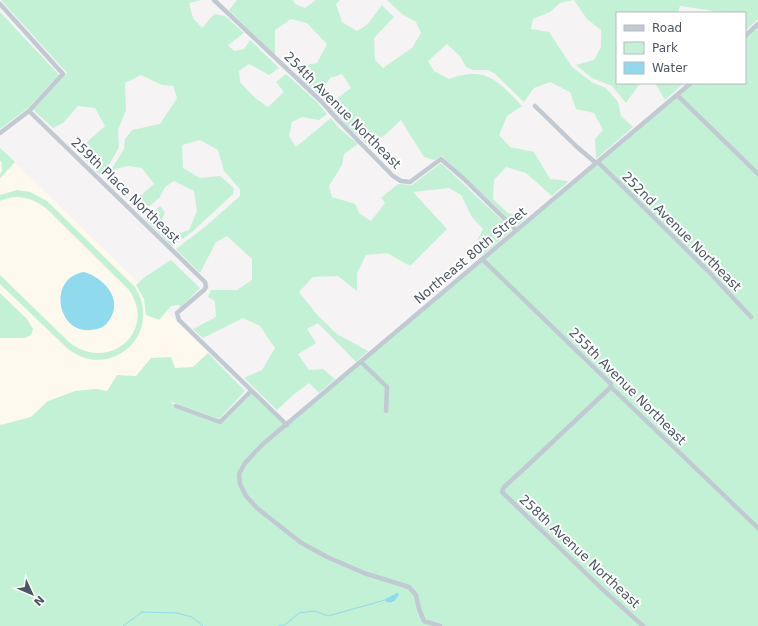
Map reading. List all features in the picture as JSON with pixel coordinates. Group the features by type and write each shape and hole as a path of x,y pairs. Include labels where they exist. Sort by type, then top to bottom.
{"street":[{"name":"254th Avenue Northeast","path":"214,0 322,102 393,176 401,181 410,182 441,159 464,179 516,230"},
{"path":"0,4 63,74 29,111 0,133"},
{"path":"746,35 758,24"},
{"name":"Northeast 80th Street","path":"440,626 424,621 419,609 416,595 409,587 364,572 327,557 300,542 257,508 246,496 240,484 239,474 245,462 263,444 690,84"},
{"path":"677,95 758,174"},
{"name":"252nd Avenue Northeast","path":"535,106 577,146 597,162 709,272 751,317"},
{"name":"259th Place Northeast","path":"29,111 205,282 206,287 204,290 177,313 179,320 251,391"},
{"name":"255th Avenue Northeast","path":"482,259 581,354 611,384 611,387 758,528"},
{"path":"361,362 387,387 386,411"},
{"name":"258th Avenue Northeast","path":"611,387 504,487 502,492 600,587 643,626"},
{"path":"176,406 220,422 251,391 287,425"}],"shaded area":[{"path":"0,148 143,287 245,391 219,419 167,400 48,401 31,417 0,424"}],"green space":[{"path":"1,0 201,0 189,3 193,18 202,28 214,14 225,16 244,33 228,45 234,51 244,49 250,40 279,68 269,75 249,64 239,71 240,82 254,97 268,107 284,92 276,82 286,74 317,102 327,114 319,120 302,117 292,122 289,136 296,147 331,118 339,128 358,144 344,154 342,165 329,186 332,197 355,204 360,214 371,221 385,203 381,198 398,184 412,185 441,163 512,230 484,254 477,241 483,229 472,217 461,195 449,188 413,192 447,229 410,266 387,253 366,255 357,273 357,291 338,276 313,277 299,292 319,317 337,334 368,351 356,362 318,323 307,329 316,343 298,354 309,370 323,369 335,379 319,393 309,383 277,410 244,378 262,370 275,348 260,326 243,318 203,338 193,329 216,317 215,301 208,297 211,290 237,290 252,280 252,259 227,236 216,242 200,273 176,249 205,227 240,196 240,189 224,171 218,150 200,140 182,145 183,168 200,178 220,176 234,188 233,194 192,232 172,246 145,219 160,206 165,212 161,222 174,235 189,230 197,211 194,191 174,181 165,187 160,197 140,215 140,196 154,184 142,168 128,166 111,170 124,149 125,139 132,130 160,124 177,98 173,86 162,85 141,75 125,83 126,110 118,130 119,147 109,165 100,175 77,151 105,126 95,108 78,106 63,123 53,128 33,110 67,73"},
{"path":"237,0 293,0 295,4 305,8 316,0 340,0 336,4 342,22 357,31 368,24 382,5 394,17 374,38 375,60 383,68 412,48 421,33 416,22 402,14 387,0 573,0 560,3 550,12 533,19 531,29 549,32 572,67 593,83 606,88 618,102 621,116 633,127 596,159 595,139 603,130 594,113 576,109 570,92 550,82 534,88 524,102 494,73 488,70 473,70 466,67 460,56 447,44 428,61 434,71 449,79 472,74 482,75 498,83 522,106 507,116 499,135 510,147 534,152 550,179 569,181 552,196 526,173 506,167 494,180 493,199 508,213 526,218 516,227 442,156 434,160 424,157 401,120 385,135 368,145 347,126 328,105 351,88 342,74 330,78 320,95 299,77 302,66 317,63 327,44 307,23 291,19 275,30 275,55 229,10"},
{"path":"574,0 758,0 758,19 746,30 746,12 715,12 680,6 678,12 616,12 616,84 641,84 638,86 626,103 612,86 592,78 576,65 594,60 601,47 601,30 587,19"},
{"path":"0,12 59,75 28,108 0,129"},
{"path":"758,24 758,626 0,626 0,424 31,417 48,401 75,391 96,389 107,391 117,375 136,376 151,358 171,357 175,368 193,367 208,353 245,391 219,419 169,401 176,406 220,422 251,391 286,425 690,84 746,84 746,35"},
{"path":"656,84 683,84 665,100"},
{"path":"0,148 15,162 0,178 0,173 2,171"},
{"path":"17,190 30,192 47,201 135,287 142,304 143,321 138,336 128,348 116,356 101,360 84,358 68,349 0,284 0,275 70,343 85,351 100,353 114,350 125,343 133,332 137,319 136,305 129,290 48,210 37,202 25,198 13,197 0,201 0,195"},
{"path":"171,260 200,288 181,307 179,305 171,306 159,320 146,315 144,299 136,285 145,277"},
{"path":"0,293 27,319 33,329 31,335 25,338 0,338"}],"water":[{"path":"84,272 92,275 106,285 113,299 114,307 112,315 104,326 91,330 79,329 70,323 64,315 61,305 61,294 65,284 72,276"},
{"path":"397,593 399,594 395,600 392,602 386,602 385,599"}],"waterway":[{"path":"278,626 286,624 299,613 314,611 328,616 385,600"},
{"path":"123,626 142,612 177,613 192,617 203,626"}]}
